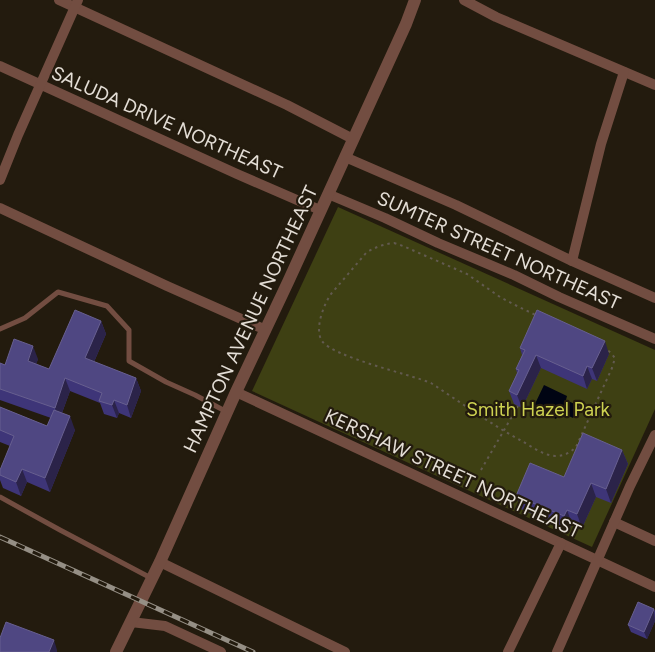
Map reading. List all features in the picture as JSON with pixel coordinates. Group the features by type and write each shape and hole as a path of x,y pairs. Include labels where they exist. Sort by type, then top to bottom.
{"street":[{"path":"59,0 76,4 353,139"},
{"name":"HAMPTON AVENUE NORTHEAST","path":"116,652 160,562 236,392 406,24 415,0"},
{"path":"464,0 496,17 655,85"},
{"path":"0,180 18,134 76,4"},
{"name":"SALUDA DRIVE NORTHEAST","path":"0,66 320,210"},
{"path":"572,261 601,144 624,72"},
{"name":"SUMTER STREET NORTHEAST","path":"345,157 456,205 572,261 655,298"},
{"name":"SUMTER STREET NORTHEAST","path":"328,194 655,339"},
{"path":"0,208 266,330"},
{"name":"KERSHAW STREET NORTHEAST","path":"236,392 655,587"},
{"path":"557,652 614,522 655,435"},
{"path":"614,522 655,541"},
{"path":"508,652 561,543"},
{"path":"160,562 345,652"},
{"path":"131,622 165,626 221,652"}],"lane":[{"path":"0,329 25,318 58,292 107,306 128,330 129,361 166,382 227,412"},
{"path":"0,497 152,578"}],"path":[{"path":"394,243 403,246 467,274 508,301 611,352 615,358 612,368 576,447 570,452 556,456 547,454 538,451 504,431 431,383 350,357 323,343 319,331 320,318 328,298 366,253 373,248 385,244 394,243"},
{"path":"481,470 518,406"}],"green space":[{"name":"Smith Hazel Park","path":"338,207 655,350 655,409 592,547 252,391"}],"shaded area":[{"path":"544,385 567,396 566,400 579,406 573,418 560,412 556,419 533,408"}],"building":[{"path":"75,310 101,321 85,358 136,378 127,405 114,400 112,405 99,401 102,393 65,378 55,408 0,389 0,363 5,365 14,339 33,346 28,361 49,369"},
{"path":"537,310 605,341 592,368 587,366 583,376 536,355 517,395 509,391 519,370 516,369 525,350 520,348"},
{"path":"0,407 47,426 54,410 70,416 45,478 22,469 16,482 0,475 0,470 14,436 0,430"},
{"path":"583,433 622,450 606,489 591,483 577,514 567,510 564,516 516,496 530,463 564,477"},
{"path":"638,602 654,609 644,632 628,625"},
{"path":"6,622 54,640 49,652 0,652 0,638"}],"railway":[{"path":"0,537 253,652"}]}
